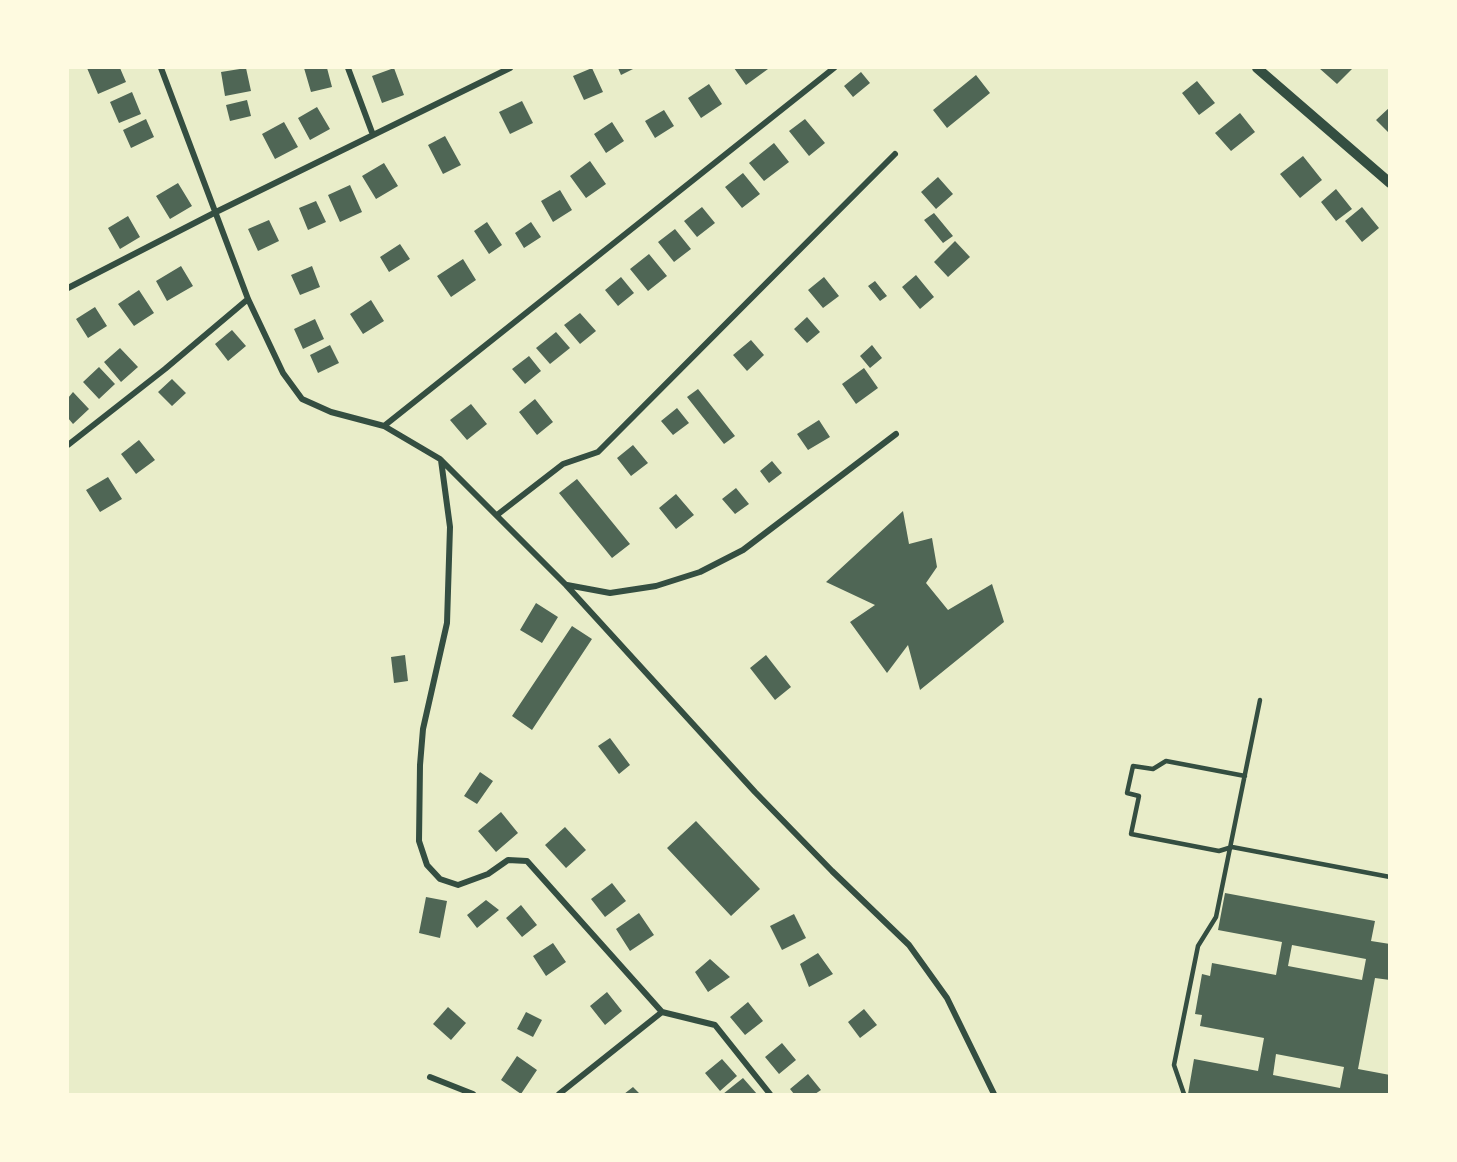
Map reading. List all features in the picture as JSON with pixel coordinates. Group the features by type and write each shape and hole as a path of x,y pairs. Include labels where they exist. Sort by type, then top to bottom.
{"street":[{"path":"161,68 248,299 283,373 302,399 331,412 384,426 440,459 566,585 755,792 909,945 947,998 994,1095"},
{"path":"348,68 373,135"},
{"path":"68,288 216,212 510,68"},
{"path":"384,426 834,68"},
{"path":"1257,68 1389,183"},
{"path":"496,515 563,464 598,452 895,154"},
{"path":"68,446 248,299"},
{"path":"566,585 610,593 656,586 700,572 743,550 896,434"},
{"path":"440,459 450,527 447,623 423,729 418,810 419,841 427,865 440,879 458,885 488,874 508,860 527,861 662,1012 715,1025 770,1095"},
{"path":"559,1095 662,1012"},
{"path":"430,1077 472,1095"}],"lane":[{"path":"1184,1095 1174,1065 1198,946 1216,917 1260,700"},
{"path":"1245,776 1166,761 1153,769 1133,766 1127,793 1139,796 1131,834 1219,852 1232,847 1389,877"}],"building":[{"path":"87,68 120,68 126,82 98,94"},
{"path":"246,68 251,91 225,96 221,72"},
{"path":"304,68 327,68 332,87 311,92"},
{"path":"394,68 404,95 382,103 372,76"},
{"path":"592,68 603,92 584,100 573,76"},
{"path":"618,68 635,68 621,75"},
{"path":"734,68 766,68 768,69 746,85"},
{"path":"1319,68 1353,68 1337,84"},
{"path":"861,72 870,83 853,97 844,86"},
{"path":"976,75 990,93 947,128 933,110"},
{"path":"1197,81 1215,103 1199,115 1182,93"},
{"path":"709,84 722,104 701,118 688,98"},
{"path":"132,92 141,114 119,123 110,102"},
{"path":"247,100 251,116 230,121 226,105"},
{"path":"522,101 533,123 510,134 499,112"},
{"path":"317,107 330,129 310,140 298,118"},
{"path":"1390,107 1390,134 1376,120"},
{"path":"664,110 674,126 655,138 645,121"},
{"path":"1240,113 1255,132 1231,151 1215,133"},
{"path":"146,119 154,137 131,148 123,130"},
{"path":"805,119 825,143 809,156 789,131"},
{"path":"284,122 298,147 275,159 262,134"},
{"path":"612,122 624,141 606,153 594,134"},
{"path":"445,136 461,165 443,174 428,145"},
{"path":"774,143 789,162 764,181 749,163"},
{"path":"1303,156 1322,180 1300,198 1280,174"},
{"path":"590,161 606,184 586,198 570,176"},
{"path":"384,163 398,186 376,199 362,176"},
{"path":"743,173 760,194 742,208 725,187"},
{"path":"938,177 953,194 936,209 921,192"},
{"path":"178,183 192,206 170,219 156,196"},
{"path":"350,185 362,212 340,222 328,195"},
{"path":"1336,189 1352,209 1336,221 1321,202"},
{"path":"560,190 572,210 553,222 541,201"},
{"path":"316,201 326,222 308,230 299,208"},
{"path":"702,207 715,223 697,237 684,221"},
{"path":"1362,207 1379,228 1362,242 1345,221"},
{"path":"934,213 953,236 943,243 924,220"},
{"path":"128,216 140,237 120,249 108,228"},
{"path":"269,220 279,241 258,251 248,229"},
{"path":"487,222 502,245 489,254 474,231"},
{"path":"531,222 541,237 524,248 515,233"},
{"path":"675,229 691,249 674,262 658,242"},
{"path":"955,241 970,257 948,277 934,262"},
{"path":"400,244 410,259 389,272 380,257"},
{"path":"649,254 667,276 648,291 630,269"},
{"path":"463,259 476,280 451,297 437,276"},
{"path":"181,266 193,286 167,301 156,281"},
{"path":"312,266 320,287 300,295 291,275"},
{"path":"916,275 934,297 920,309 902,287"},
{"path":"621,277 634,293 618,306 605,290"},
{"path":"824,277 839,296 823,308 808,290"},
{"path":"875,281 887,296 880,301 868,286"},
{"path":"139,290 154,313 134,326 118,304"},
{"path":"371,300 384,321 363,334 350,314"},
{"path":"95,307 107,326 88,338 76,319"},
{"path":"580,313 596,331 580,344 564,325"},
{"path":"807,317 820,332 807,343 794,329"},
{"path":"315,319 324,339 303,349 294,329"},
{"path":"232,330 246,346 228,361 215,344"},
{"path":"556,332 570,348 550,364 536,348"},
{"path":"751,340 764,355 747,371 733,355"},
{"path":"330,345 339,363 318,373 310,355"},
{"path":"872,345 882,358 870,368 860,356"},
{"path":"120,348 138,367 121,382 104,362"},
{"path":"529,356 541,371 525,384 512,369"},
{"path":"99,367 115,384 99,399 83,382"},
{"path":"864,368 878,388 856,404 842,384"},
{"path":"172,379 186,393 172,406 158,392"},
{"path":"698,389 735,436 724,444 687,397"},
{"path":"73,392 89,409 73,424 68,418 68,398"},
{"path":"535,399 553,422 537,435 519,412"},
{"path":"471,404 487,424 467,440 450,420"},
{"path":"677,408 689,423 673,435 661,421"},
{"path":"819,420 830,437 808,450 797,434"},
{"path":"139,440 155,460 136,474 121,454"},
{"path":"633,445 648,463 631,476 617,458"},
{"path":"772,461 782,473 769,483 760,471"},
{"path":"108,477 122,499 100,512 86,490"},
{"path":"577,479 630,544 612,558 559,493"},
{"path":"736,488 749,504 735,514 722,499"},
{"path":"676,494 694,515 676,529 659,508"},
{"path":"903,511 909,544 932,538 937,567 926,583 948,610 992,584 1004,622 920,690 908,645 887,673 850,622 875,605 826,582"},
{"path":"536,603 558,617 542,643 520,630"},
{"path":"572,626 592,639 532,730 512,716"},
{"path":"405,655 408,681 394,683 391,657"},
{"path":"766,655 791,687 775,700 750,668"},
{"path":"610,738 630,765 619,774 598,746"},
{"path":"480,772 493,781 477,804 464,796"},
{"path":"501,812 518,833 496,852 478,831"},
{"path":"696,821 760,889 731,916 667,848"},
{"path":"565,827 586,850 566,868 545,845"},
{"path":"612,883 626,901 605,917 591,899"},
{"path":"1225,893 1375,921 1371,941 1390,944 1390,980 1375,978 1358,1069 1390,1075 1390,1094 1188,1094 1194,1059 1258,1071 1264,1038 1200,1026 1202,1015 1195,1014 1202,974 1210,976 1212,963 1276,975 1282,942 1218,930","holes":["1292,945 1366,959 1362,980 1288,966","1276,1054 1344,1067 1340,1088 1273,1075"]},
{"path":"426,897 447,901 440,938 419,933"},
{"path":"486,900 499,910 477,928 467,915"},
{"path":"521,905 537,925 522,937 506,918"},
{"path":"639,913 654,935 630,951 616,929"},
{"path":"794,914 806,938 782,950 770,926"},
{"path":"553,943 566,962 546,976 533,956"},
{"path":"818,953 833,974 809,987 800,964"},
{"path":"710,959 730,977 708,992 695,972"},
{"path":"607,992 622,1011 605,1025 590,1006"},
{"path":"748,1002 763,1021 745,1035 730,1017"},
{"path":"448,1007 466,1023 451,1040 433,1024"},
{"path":"864,1009 877,1025 860,1038 848,1022"},
{"path":"526,1012 542,1020 533,1037 517,1029"},
{"path":"782,1043 796,1060 779,1074 765,1057"},
{"path":"517,1056 537,1070 521,1094 501,1080"},
{"path":"722,1059 737,1076 720,1091 705,1073"},
{"path":"808,1074 821,1090 815,1094 794,1094 790,1089"},
{"path":"743,1078 757,1094 723,1094"},
{"path":"633,1087 640,1094 624,1094"}]}
